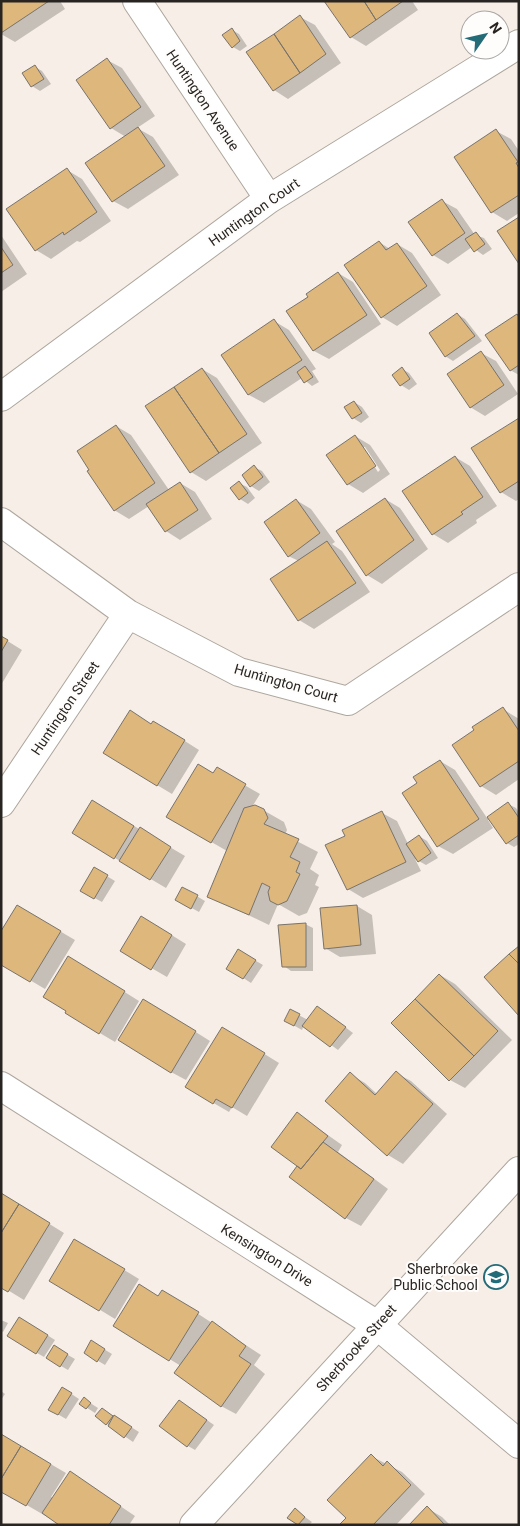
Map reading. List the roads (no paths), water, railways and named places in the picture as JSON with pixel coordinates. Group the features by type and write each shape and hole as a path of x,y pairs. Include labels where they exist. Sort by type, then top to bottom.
{"street":[{"name":"Huntington Avenue","path":"137,1 269,199"},
{"name":"Huntington Court","path":"1,397 269,199 519,44"},
{"name":"Huntington Court","path":"1,522 128,614 239,672 348,700 519,587"},
{"name":"Huntington Street","path":"1,803 128,614"},
{"name":"Kensington Drive","path":"1,1086 377,1325 519,1444"},
{"name":"Sherbrooke Street","path":"194,1525 519,1170"}],"place":[{"name":"Sherbrooke Public School","path":"496,1277"}]}
